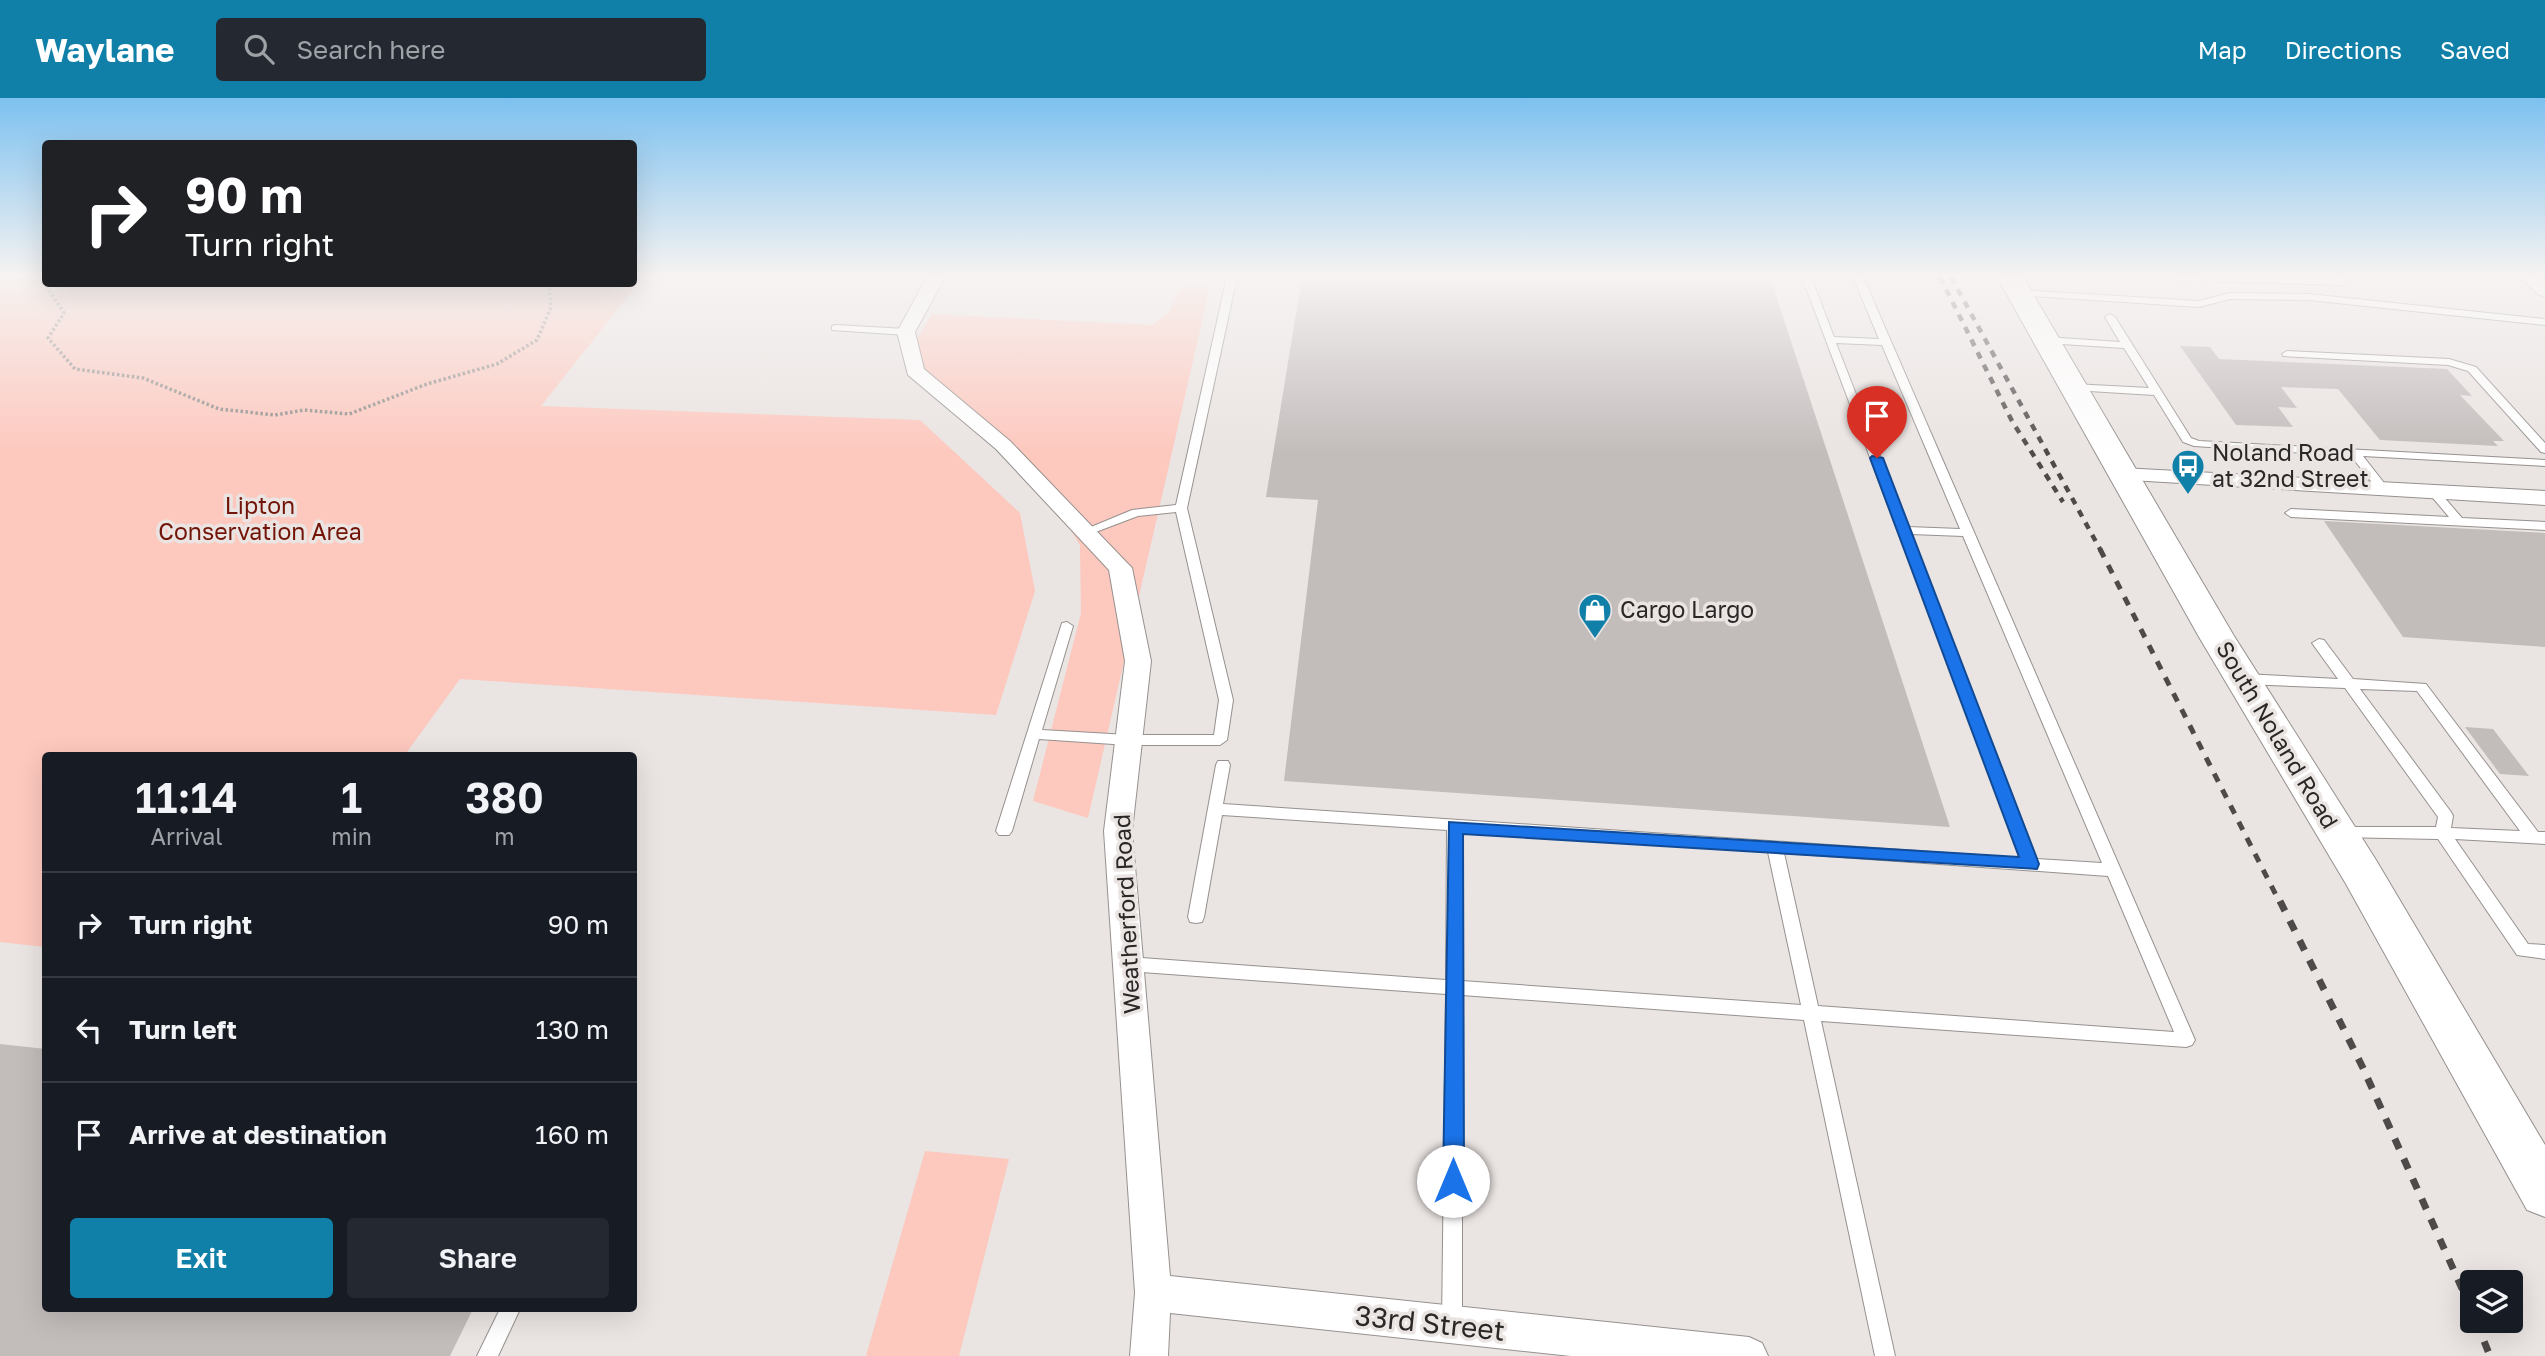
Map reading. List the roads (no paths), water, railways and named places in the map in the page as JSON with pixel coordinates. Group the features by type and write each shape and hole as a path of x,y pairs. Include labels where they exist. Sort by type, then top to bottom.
{"main road":[{"name":"South Noland Road","path":"2044,336 2243,679 2337,832 2545,1193"}],"street":[{"name":"Weatherford Road","path":"907,336 915,371 1003,446 1120,568 1138,662 1118,831 1153,1293 1149,1356"},
{"path":"2122,474 2545,498"},
{"name":"33rd Street","path":"1153,1293 1749,1356"}],"lane":[{"path":"1034,734 1128,740 1220,740 1226,700 1181,508 1219,336"},
{"path":"1830,336 2031,864"},
{"path":"1128,964 2186,1040 1884,336"},
{"path":"2121,336 2187,440 2198,444 2545,463"},
{"path":"1832,340 1887,342"},
{"path":"2046,340 2127,345"},
{"path":"2287,354 2449,362 2464,366 2472,369 2545,450"},
{"path":"2073,387 2156,392"},
{"path":"2354,452 2382,488"},
{"path":"2433,491 2459,521"},
{"path":"1085,532 1136,513 1181,508"},
{"path":"2291,513 2545,526"},
{"path":"1904,530 1969,533"},
{"path":"1004,831 1067,626"},
{"path":"2319,643 2446,816 2442,833 2523,950 2545,952"},
{"path":"2243,679 2421,687 2539,837"},
{"path":"1196,917 1223,765"},
{"path":"1215,809 2113,870"},
{"path":"1452,1325 1455,827"},
{"path":"2337,832 2539,837"},
{"path":"1775,848 1885,1356"},
{"path":"487,1356 509,1312"}],"railway":[{"path":"1969,336 2012,421 2063,502"},
{"path":"1983,336 2101,551"},
{"path":"2100,549 2280,903"},
{"path":"2280,901 2363,1068 2460,1284"},
{"path":"2481,1333 2490,1356"}],"place":[{"name":"Noland Road at 32nd Street","path":"2188,496"},
{"name":"Cargo Largo","path":"1595,640"}],"park label":[{"name":"Lipton Conservation Area","path":"260,519"}]}
